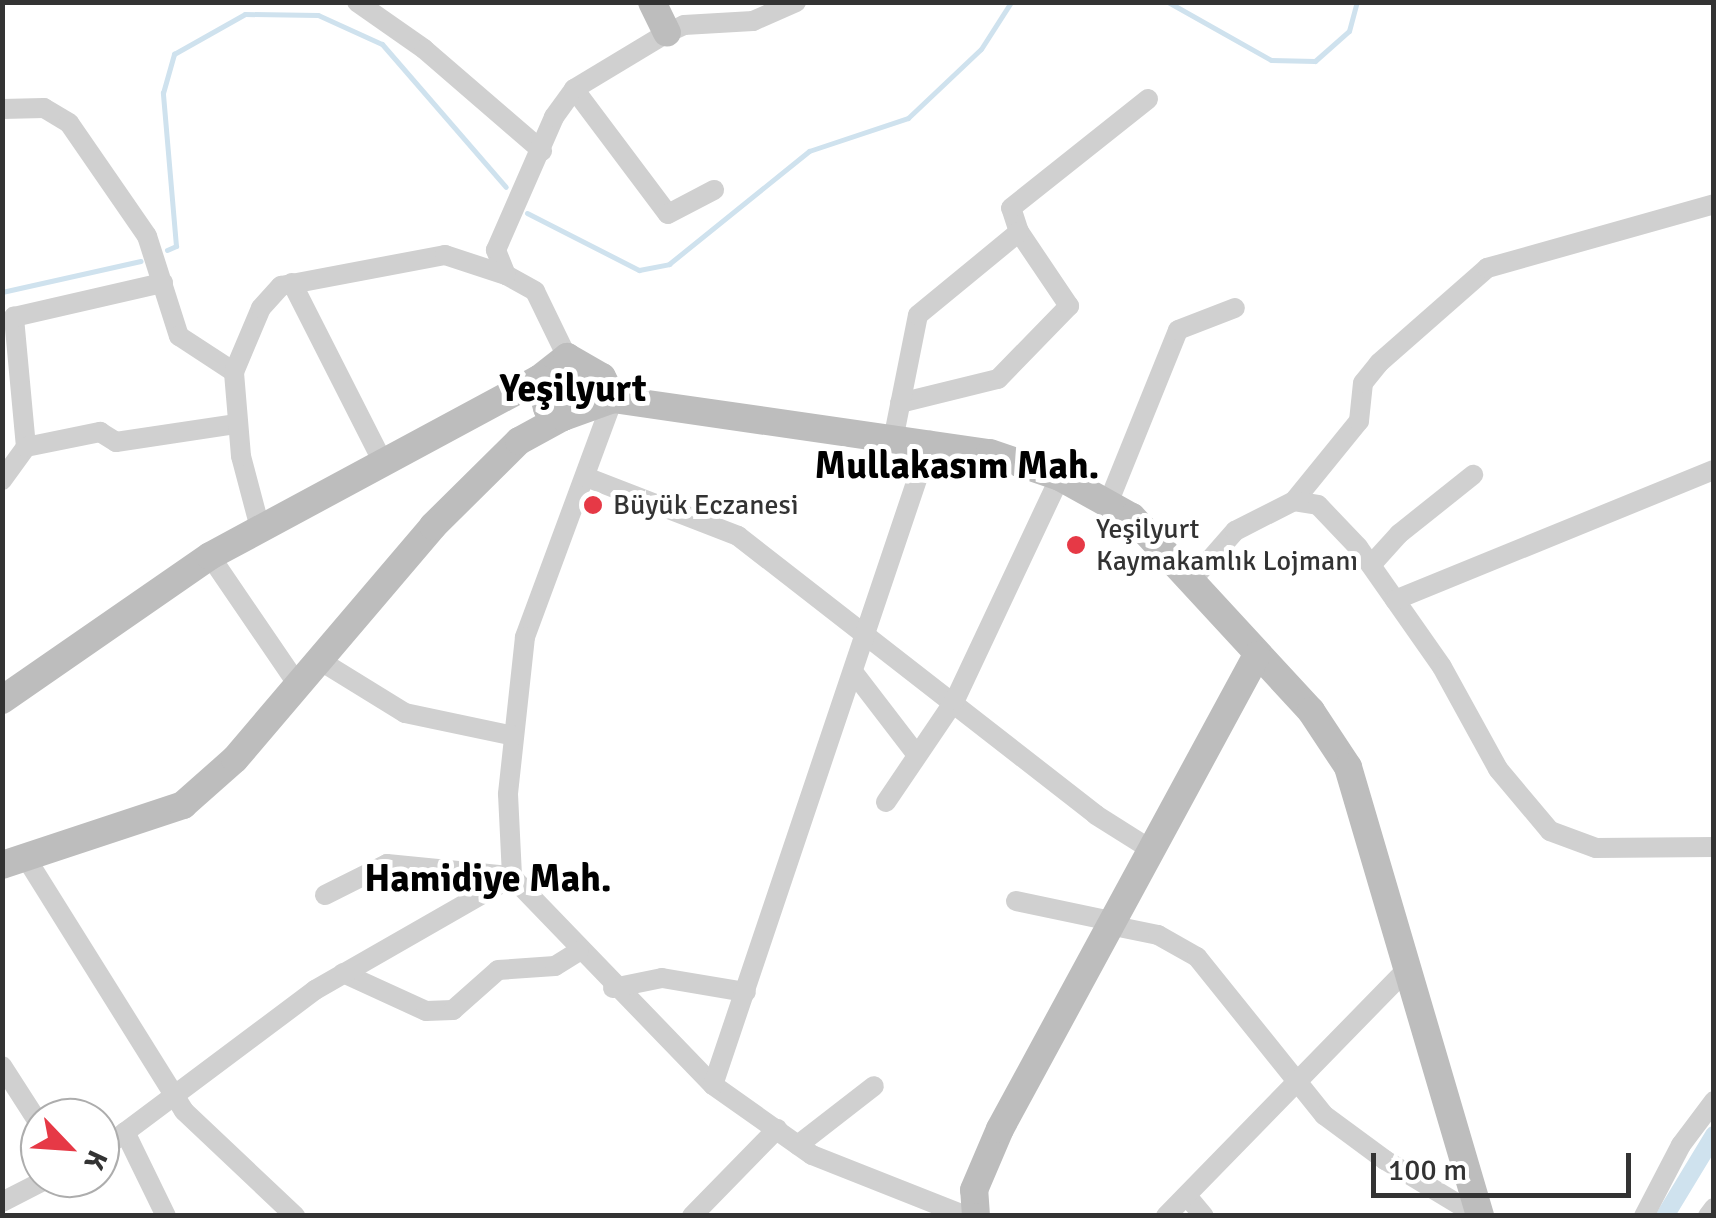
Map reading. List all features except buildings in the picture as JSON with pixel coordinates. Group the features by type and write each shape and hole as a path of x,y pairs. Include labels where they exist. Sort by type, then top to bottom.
{"main road":[{"path":"652,2 667,33"},
{"path":"2,700 210,556 539,379 567,357 594,370 613,399"},
{"path":"539,379 547,408 563,417"},
{"path":"14,862 183,805 235,759 445,514 519,441 563,417 613,399 930,441 1060,477 1109,502 1193,579 1256,655 1311,711 1348,767 1479,1216"},
{"path":"976,1216 974,1190 1000,1129 1115,924 1150,849 1256,655"}],"street":[{"path":"357,2 424,49 542,152"},
{"path":"506,275 496,250 574,89 684,25 753,22 796,2"},
{"path":"574,89 668,214 714,190"},
{"path":"900,403 998,379 1069,306 1019,232 1012,208 1148,99"},
{"path":"2,109 44,108 70,123 147,236 180,336 234,372"},
{"path":"1193,579 1236,531 1294,500 1359,421 1363,383 1379,363 1488,268 1714,204"},
{"path":"894,435 918,315 1019,232"},
{"path":"260,528 237,424 234,372 261,308 292,283 446,255 506,275 535,291 567,357"},
{"path":"292,283 383,462"},
{"path":"26,448 14,317 163,284"},
{"path":"1109,502 1178,330 1234,308"},
{"path":"613,399 525,637 508,794 512,877 613,988 714,1084 798,1145 936,1211 966,1216"},
{"path":"2,480 26,448 100,432 116,442 237,424"},
{"path":"714,1084 930,441"},
{"path":"1395,600 1714,470"},
{"path":"1371,566 1398,534 1473,475"},
{"path":"586,476 738,536 954,700 1096,815 1150,849"},
{"path":"886,802 954,700 1060,477"},
{"path":"1294,500 1318,506 1371,566 1442,667 1498,769 1550,831 1596,848 1714,847"},
{"path":"210,556 298,685"},
{"path":"319,660 405,713 514,736"},
{"path":"854,673 917,755"},
{"path":"14,862 178,1093 184,1111 294,1216"},
{"path":"325,895 387,864 512,877"},
{"path":"120,1135 344,972 512,877"},
{"path":"1016,901 1158,935 1197,956 1297,1086 1385,1160 1479,1216"},
{"path":"344,972 426,1011 452,1010 498,970 556,966 578,951"},
{"path":"1166,1216 1405,971"},
{"path":"613,988 662,978 746,992"},
{"path":"2,1066 23,1098"},
{"path":"798,1145 874,1086"},
{"path":"1644,1216 1681,1145 1714,1101"},
{"path":"692,1216 777,1129"},
{"path":"124,1132 166,1216"},
{"path":"1187,1196 1204,1216"},
{"path":"1708,1216 1714,1208"}],"waterway":[{"path":"527,213 639,270 669,264 809,151 908,118 981,49 1011,2"},
{"path":"1168,2 1271,60 1315,61 1349,31 1357,2"},
{"path":"167,250 176,246 163,93 174,54 245,14 318,15 382,44 506,187"},
{"path":"2,292 141,261"},
{"path":"1665,1216 1714,1135"}],"place":[{"name":"Büyük Eczanesi","path":"593,505"},
{"name":"Yeşilyurt Kaymakamlık Lojmanı","path":"1076,545"}],"district":[{"name":"Yeşilyurt","path":"573,389"},
{"name":"Mullakasım Mah.","path":"957,466"},
{"name":"Hamidiye Mah.","path":"488,879"}]}
